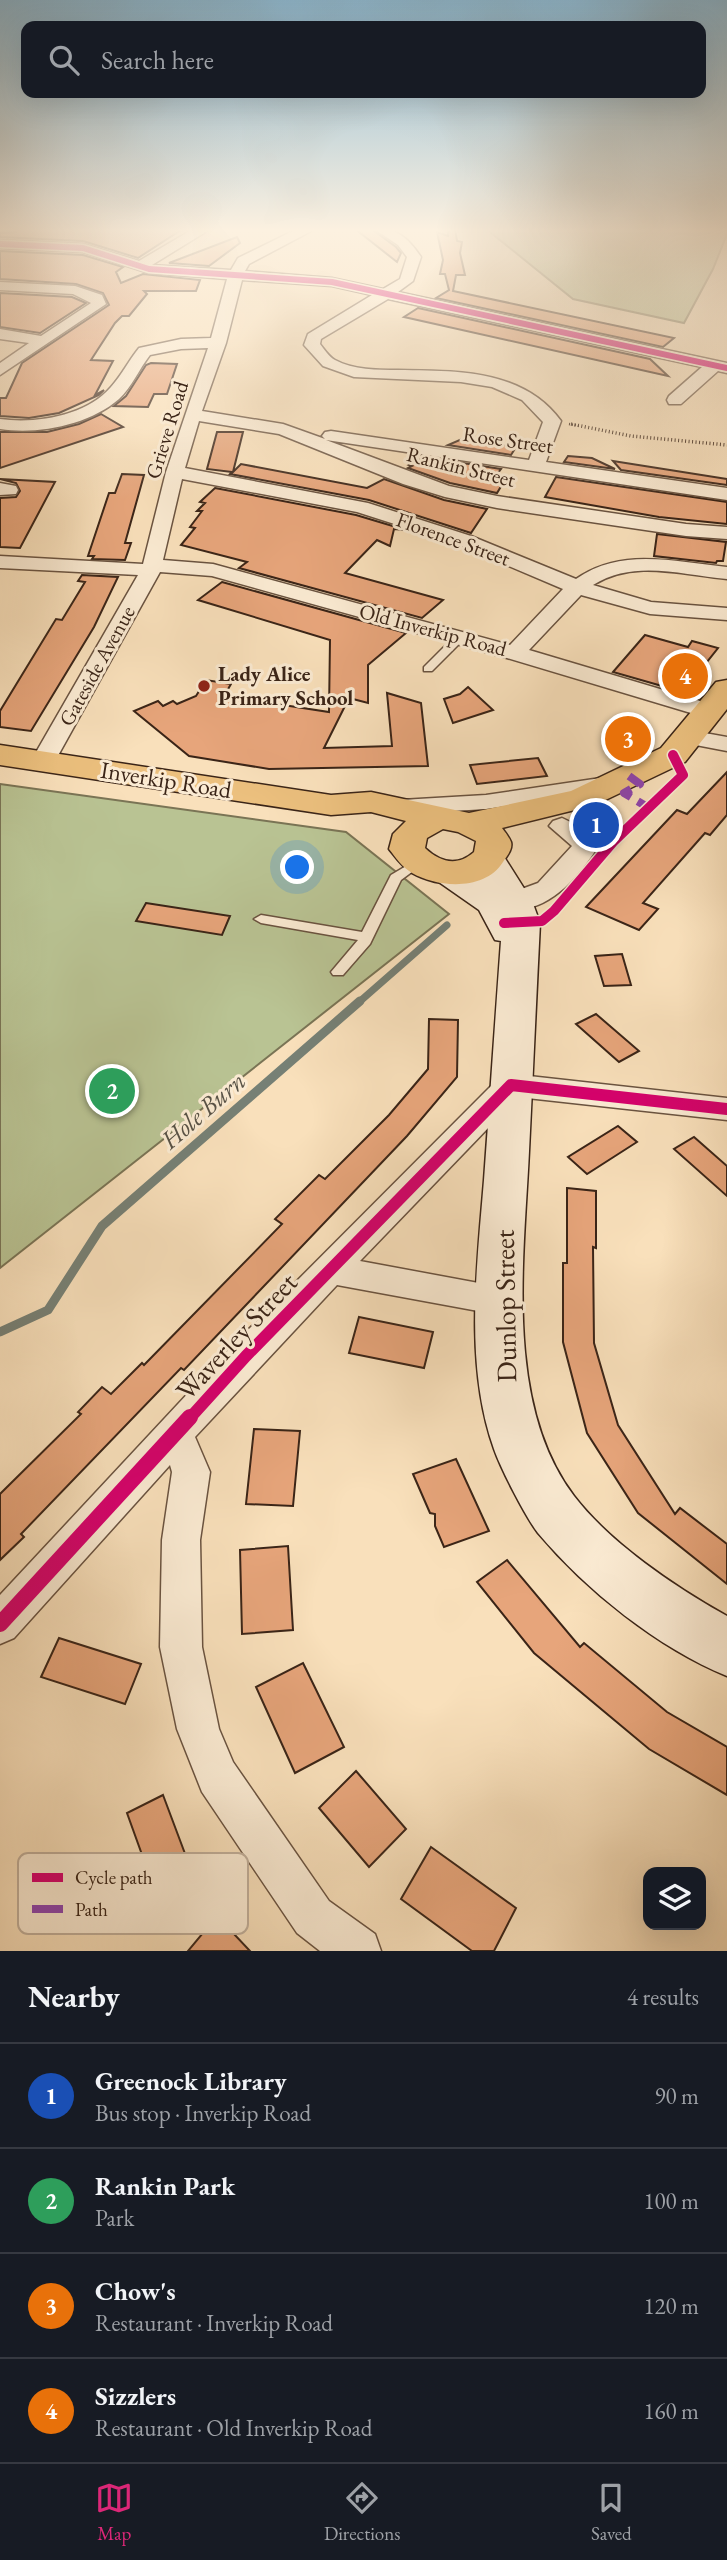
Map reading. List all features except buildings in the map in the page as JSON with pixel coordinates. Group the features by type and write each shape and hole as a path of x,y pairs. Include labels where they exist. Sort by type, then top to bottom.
{"highway":[{"path":"474,836 464,871 419,846 415,829 474,836 562,826 611,810 646,792 668,776 681,746 718,700"},
{"path":"474,836 583,798 681,746"},
{"name":"Inverkip Road","path":"0,755 331,806 389,830 419,846"}],"main road":[{"name":"Dunlop Street","path":"474,836 514,901 520,923 500,1301 506,1401 519,1448 555,1513 606,1566 680,1620 727,1648"},
{"path":"419,846 492,903 519,952"}],"street":[{"path":"0,370 79,319"},
{"name":"Grieve Road","path":"152,567 175,472 224,319"},
{"path":"344,319 314,337 312,345 316,354 340,368 362,374 438,374 510,387 537,401 551,423 536,467"},
{"path":"501,319 721,367"},
{"path":"0,334 44,341"},
{"path":"0,424 41,424 100,405 115,393 145,351 181,344 218,344"},
{"path":"675,400 721,367"},
{"name":"Rankin Street","path":"192,415 283,429 410,480 445,491 673,528 727,533"},
{"name":"Rose Street","path":"283,429 727,494"},
{"name":"Florence Street","path":"175,472 361,507 464,540 577,587 650,608 727,614"},
{"name":"Old Inverkip Road","path":"0,562 213,570 515,653 718,700"},
{"path":"515,653 577,587 611,568 622,565 727,573"},
{"name":"Gateside Avenue","path":"43,761 152,567"},
{"path":"681,746 727,744"},
{"path":"419,846 486,802 614,783"},
{"path":"514,901 539,897 553,885 585,847 580,837 562,826"},
{"path":"511,1086 727,1109"},
{"name":"Waverley Street","path":"0,1624 330,1270 511,1086"},
{"name":"Waverley Street","path":"330,1270 500,1301"},
{"path":"173,1436 186,1454 191,1472 181,1540 181,1647 198,1729 217,1777 313,1917 358,1951"}],"lane":[{"path":"428,669 459,638"},
{"path":"338,972 367,937 396,878 419,846"},
{"path":"261,919 367,937"}],"path":[{"path":"551,423 578,424 631,436 727,445"}],"green space":[{"path":"666,319 686,319 684,323"},
{"path":"0,784 346,832 449,914 0,1268"}],"waterway":[{"name":"Hole Burn","path":"358,1003 447,925"},
{"name":"Hole Burn","path":"0,1332 48,1310 102,1226 360,1001"}],"marked path":[{"path":"629,776 640,784 624,793 649,808"}],"cycle path":[{"path":"502,319 727,368"},
{"path":"504,923 542,921 554,911 613,842 683,775 673,755"},
{"path":"0,1624 246,1356 511,1085 727,1109"}],"place":[{"name":"Sizzlers","path":"685,676"},
{"name":"Lady Alice Primary School","path":"204,686"},
{"name":"Chow's","path":"628,739"},
{"name":"Greenock Library","path":"596,825"},
{"name":"Rankin Park","path":"112,1091"}]}
